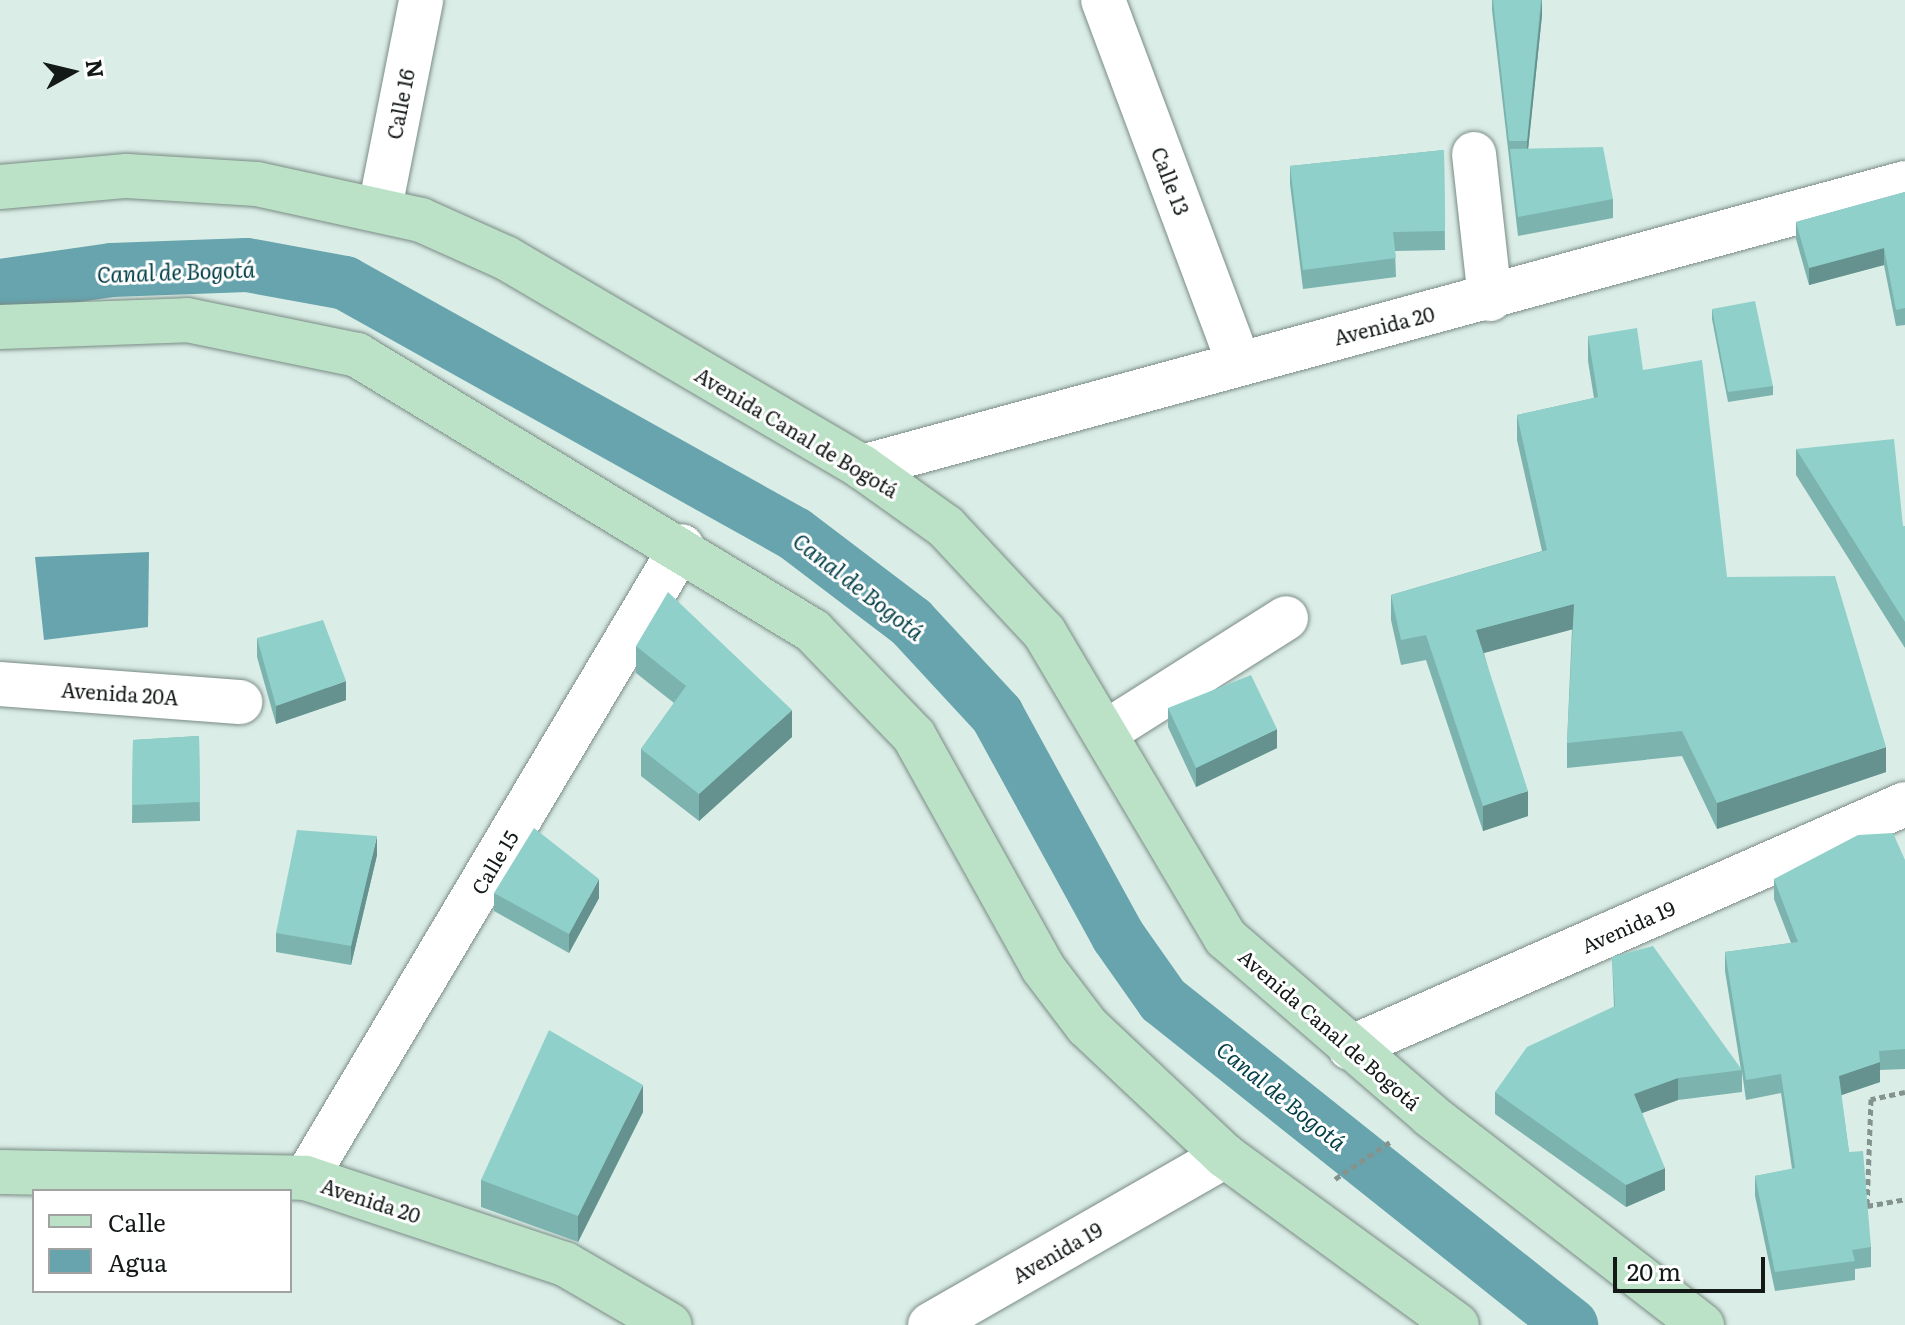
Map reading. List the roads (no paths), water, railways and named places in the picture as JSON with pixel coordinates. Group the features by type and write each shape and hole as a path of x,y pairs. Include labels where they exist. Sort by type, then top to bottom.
{"main road":[{"name":"Avenida Canal de Bogotá","path":"0,187 127,176 257,184 380,208 506,258 862,467 946,527 993,572 1052,642 1226,938 1350,1048 1702,1325"},
{"path":"0,327 187,320 328,344 408,380 682,546 813,631 887,701 1061,995 1121,1062 1225,1156 1457,1325"},
{"name":"Avenida 20","path":"0,1172 306,1178 565,1264 664,1323"}],"street":[{"name":"Calle 16","path":"380,208 421,0"},
{"name":"Calle 13","path":"1103,0 1238,361"},
{"path":"1474,154 1490,299"},
{"name":"Avenida 20","path":"862,467 1238,361 1490,299 1905,183"},
{"name":"Calle 15","path":"306,1178 682,546"},
{"path":"1106,732 1286,618"},
{"name":"Avenida 20A","path":"0,684 240,702"},
{"name":"Avenida 19","path":"1350,1048 1905,804"},
{"name":"Avenida 19","path":"930,1325 1225,1156"}],"water":[{"path":"149,552 148,627 44,640 35,557"}],"waterway":[{"name":"Canal de Bogotá","path":"0,286 112,270 247,265 345,283 795,534 911,622 997,715 1118,936 1163,1000 1571,1325"}]}
